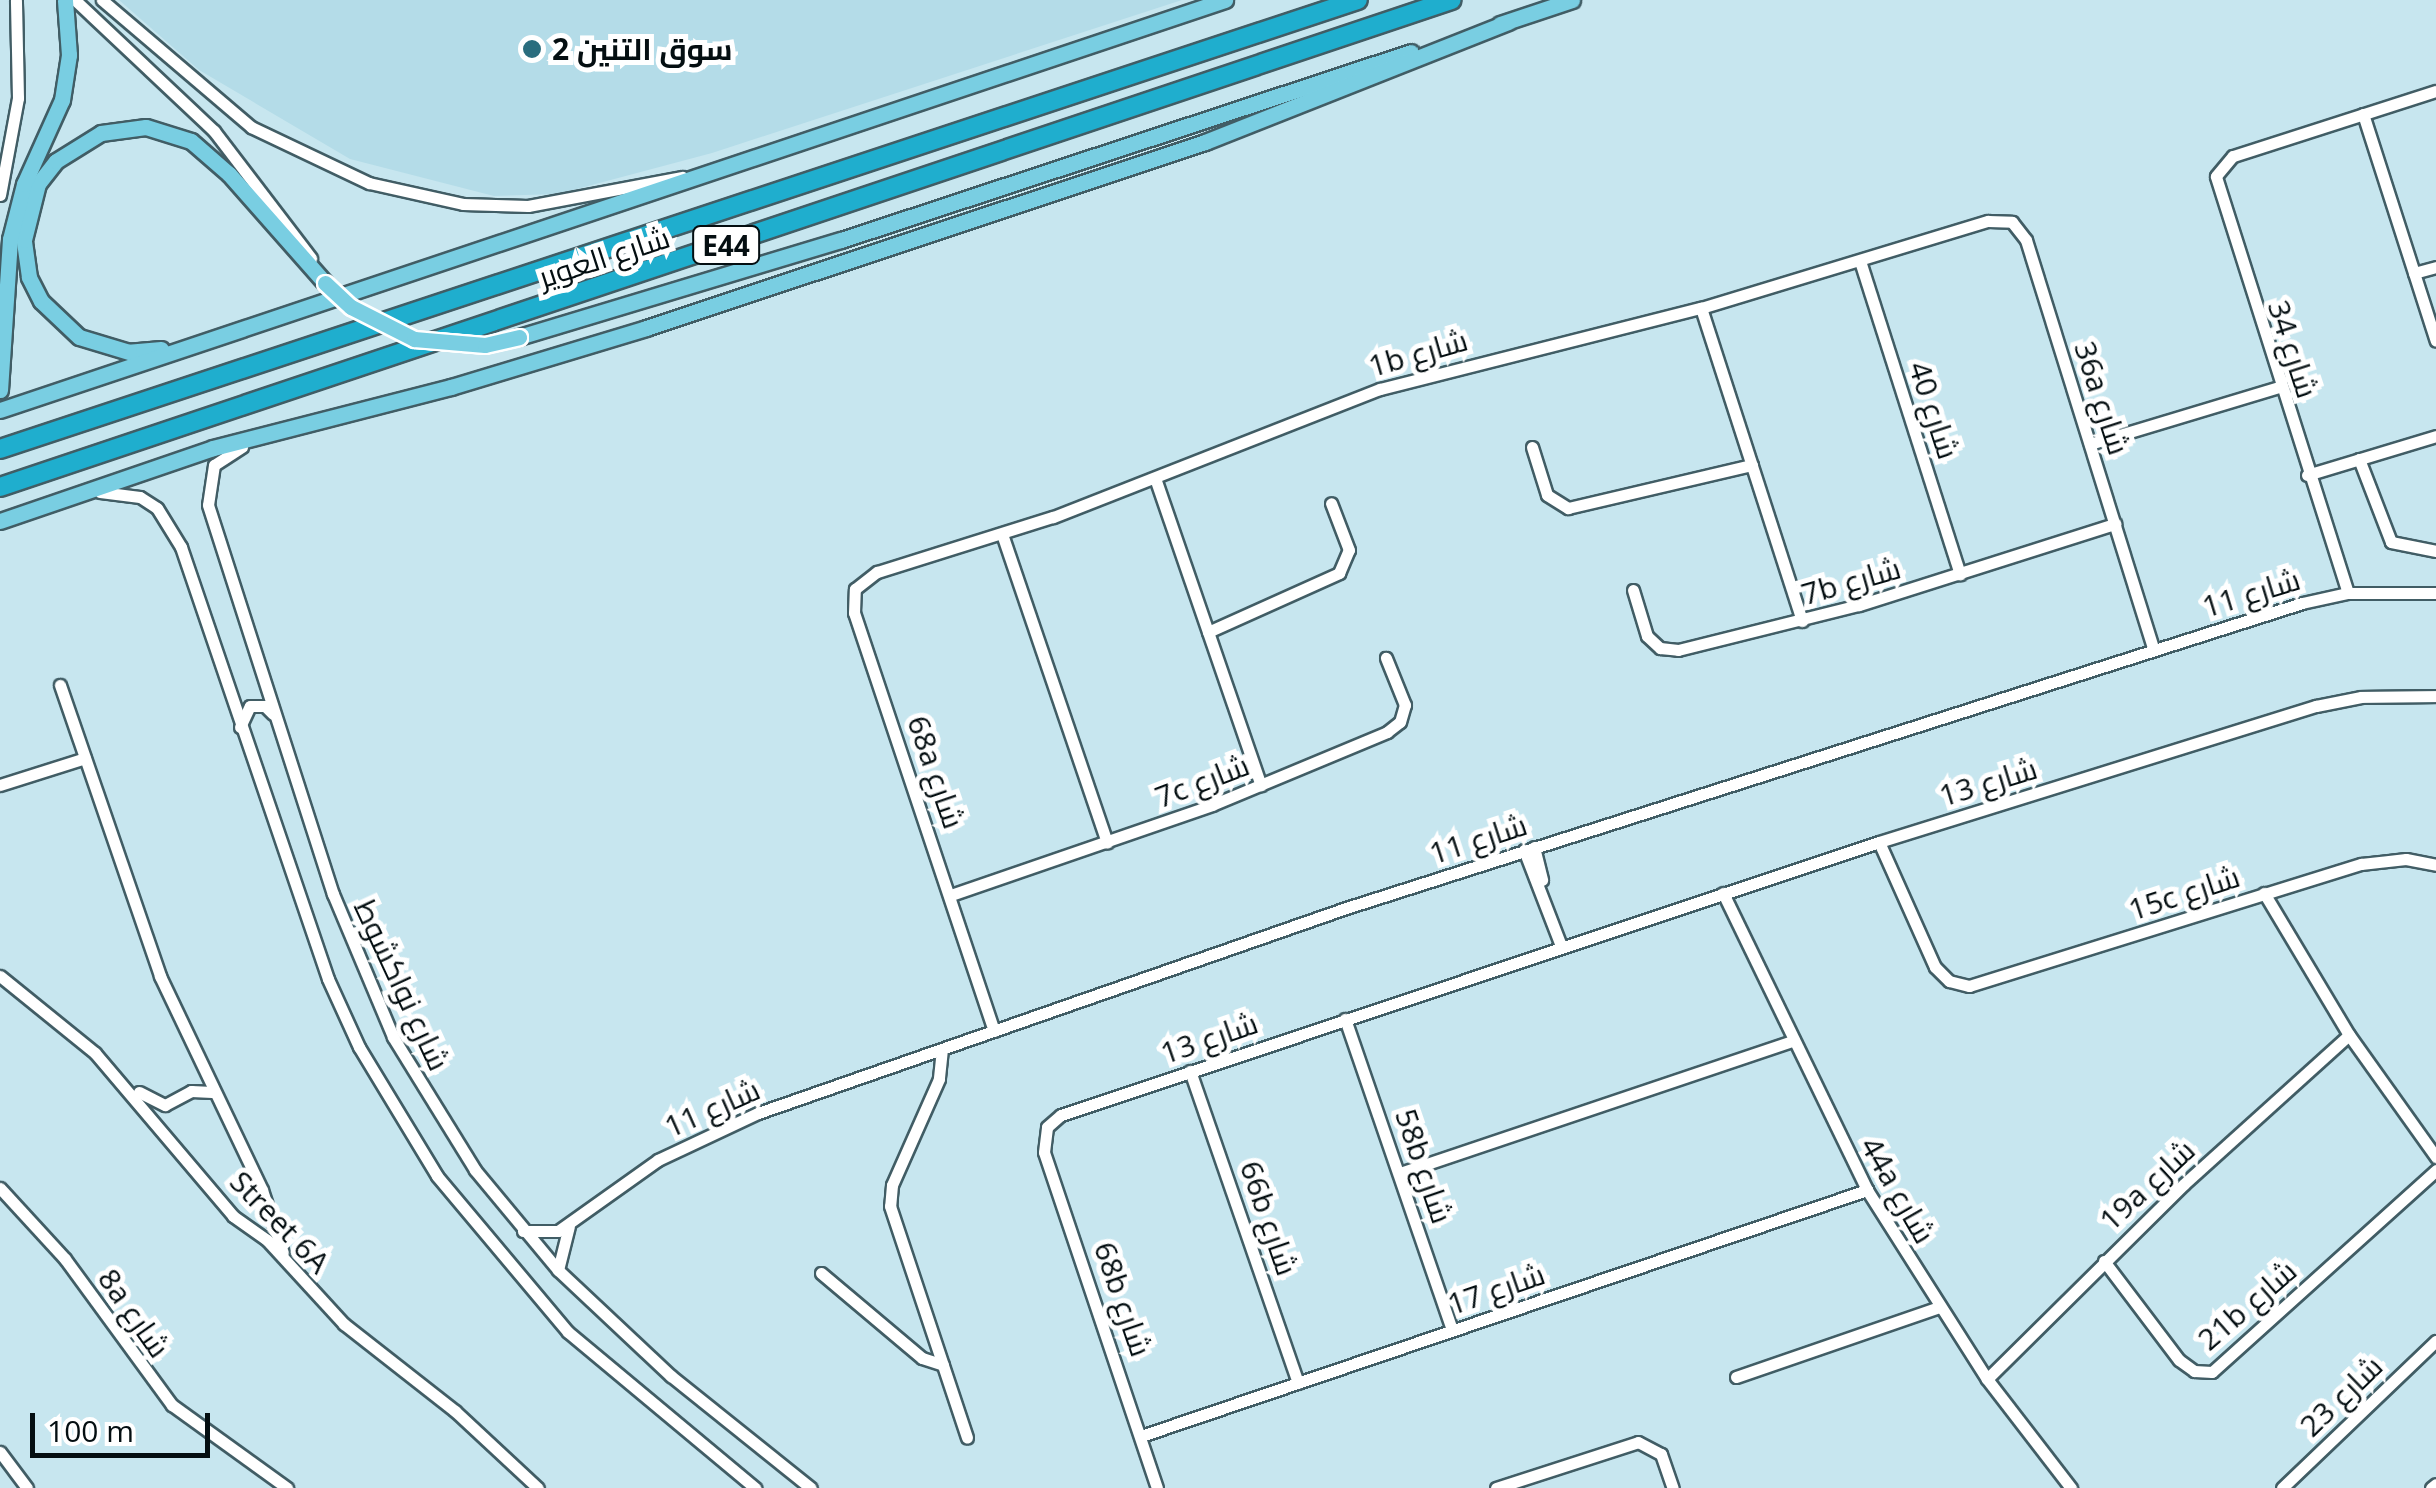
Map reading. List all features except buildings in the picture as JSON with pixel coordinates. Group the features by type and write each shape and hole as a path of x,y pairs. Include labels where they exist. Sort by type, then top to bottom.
{"highway":[{"name":"شارع العوير","path":"0,448 1358,0"},
{"name":"شارع العوير","path":"0,487 1451,0"}],"main road":[{"path":"0,390 10,239 24,184 62,100 69,55 65,0"},
{"path":"0,410 1226,0"},
{"path":"214,338 156,350 103,348 79,337 41,301 25,262 27,211 56,161 101,133 146,127 191,141 229,174 350,307 414,339 484,344 520,337 840,240 1572,0"},
{"path":"0,521 182,457 305,426 646,328 1130,168 1508,22"}],"street":[{"path":"0,195 18,98 16,0"},
{"path":"75,0 214,131 325,282"},
{"path":"102,0 251,128 369,184 432,200 528,206 691,177"},
{"path":"2436,91 2363,114 2436,341"},
{"name":"شارع 34","path":"2343,594 2217,194 2218,167 2233,156 2363,114"},
{"name":"1b شارع","path":"855,589 877,572 1002,534 1380,388 1701,308 1988,221 2012,222"},
{"name":"36a شارع","path":"2012,222 2026,240 2158,648"},
{"name":"شارع 40","path":"1860,261 1960,574"},
{"path":"2414,273 2436,267"},
{"path":"1701,308 1802,621"},
{"path":"2090,444 2279,387"},
{"name":"شارع نواكشوط","path":"305,426 222,454 206,491 332,894 393,1037 453,1137 523,1231 558,1270 670,1376 811,1488"},
{"path":"2307,474 2436,436"},
{"path":"1532,447 1547,495 1568,508 1752,465"},
{"path":"2364,458 2391,542 2436,551"},
{"path":"1155,478 1261,786"},
{"name":"شارع نواكشوط","path":"28,511 121,490 157,508 192,572 240,727 328,979 396,1113 437,1176 568,1332 755,1488"},
{"path":"1208,632 1340,573 1349,550 1331,503"},
{"name":"7b شارع","path":"1633,590 1647,636 1669,650 1802,621 2116,524"},
{"path":"1002,534 1108,844"},
{"name":"68a شارع","path":"855,589 854,613 998,1029"},
{"name":"شارع 11","path":"523,1231 547,1234 569,1226 691,1142 998,1029 1528,849 2158,648 2343,594 2436,593"},
{"name":"7c شارع","path":"951,895 1108,844 1261,786 1394,728 1404,705 1386,658"},
{"path":"60,685 183,1027 294,1269"},
{"name":"شارع 13","path":"1047,1127 1070,1112 1561,946 2316,706 2361,697 2436,696"},
{"path":"240,727 244,711 258,704 276,718"},
{"path":"0,786 85,758"},
{"name":"15c شارع","path":"1879,842 1930,958 1949,982 1980,984 2384,860 2436,866"},
{"path":"1528,849 1561,946"},
{"name":"44a شارع","path":"1723,893 1790,1042 1867,1190 1987,1379 2071,1488"},
{"path":"2264,894 2350,1035 2436,1157"},
{"name":"Street 6A","path":"0,976 116,1075 242,1224 294,1269 353,1332 455,1410 538,1488"},
{"name":"58b شارع","path":"1344,1018 1452,1330"},
{"path":"183,1027 194,1072 191,1091"},
{"name":"19a شارع","path":"1987,1379 2104,1261 2350,1035"},
{"path":"1400,1172 1790,1042"},
{"path":"942,1049 940,1079 892,1185 890,1206 967,1438"},
{"name":"66b شارع","path":"1190,1071 1298,1383"},
{"path":"116,1075 147,1100 171,1104 191,1091 212,1092"},
{"path":"168,1133 171,1104"},
{"name":"68b شارع","path":"1047,1127 1044,1152 1157,1488"},
{"name":"21b شارع","path":"2104,1261 2179,1360 2194,1371 2212,1372 2436,1170"},
{"name":"8a شارع","path":"0,1188 65,1259 172,1405 287,1488"},
{"name":"شارع 17","path":"1141,1436 1867,1190"},
{"path":"242,1224 268,1208"},
{"path":"558,1270 569,1226"},
{"path":"821,1273 922,1358 943,1365"},
{"path":"1736,1377 1939,1308"},
{"name":"شارع 23","path":"2282,1488 2436,1341"},
{"path":"1499,1487 1628,1443 1655,1447 1673,1488"},
{"path":"0,1452 28,1488"}],"shaded area":[{"path":"119,0 1182,0 712,153 558,194 494,196 350,159 199,70"}],"place":[{"name":"سوق التنين 2","path":"532,49"}]}
